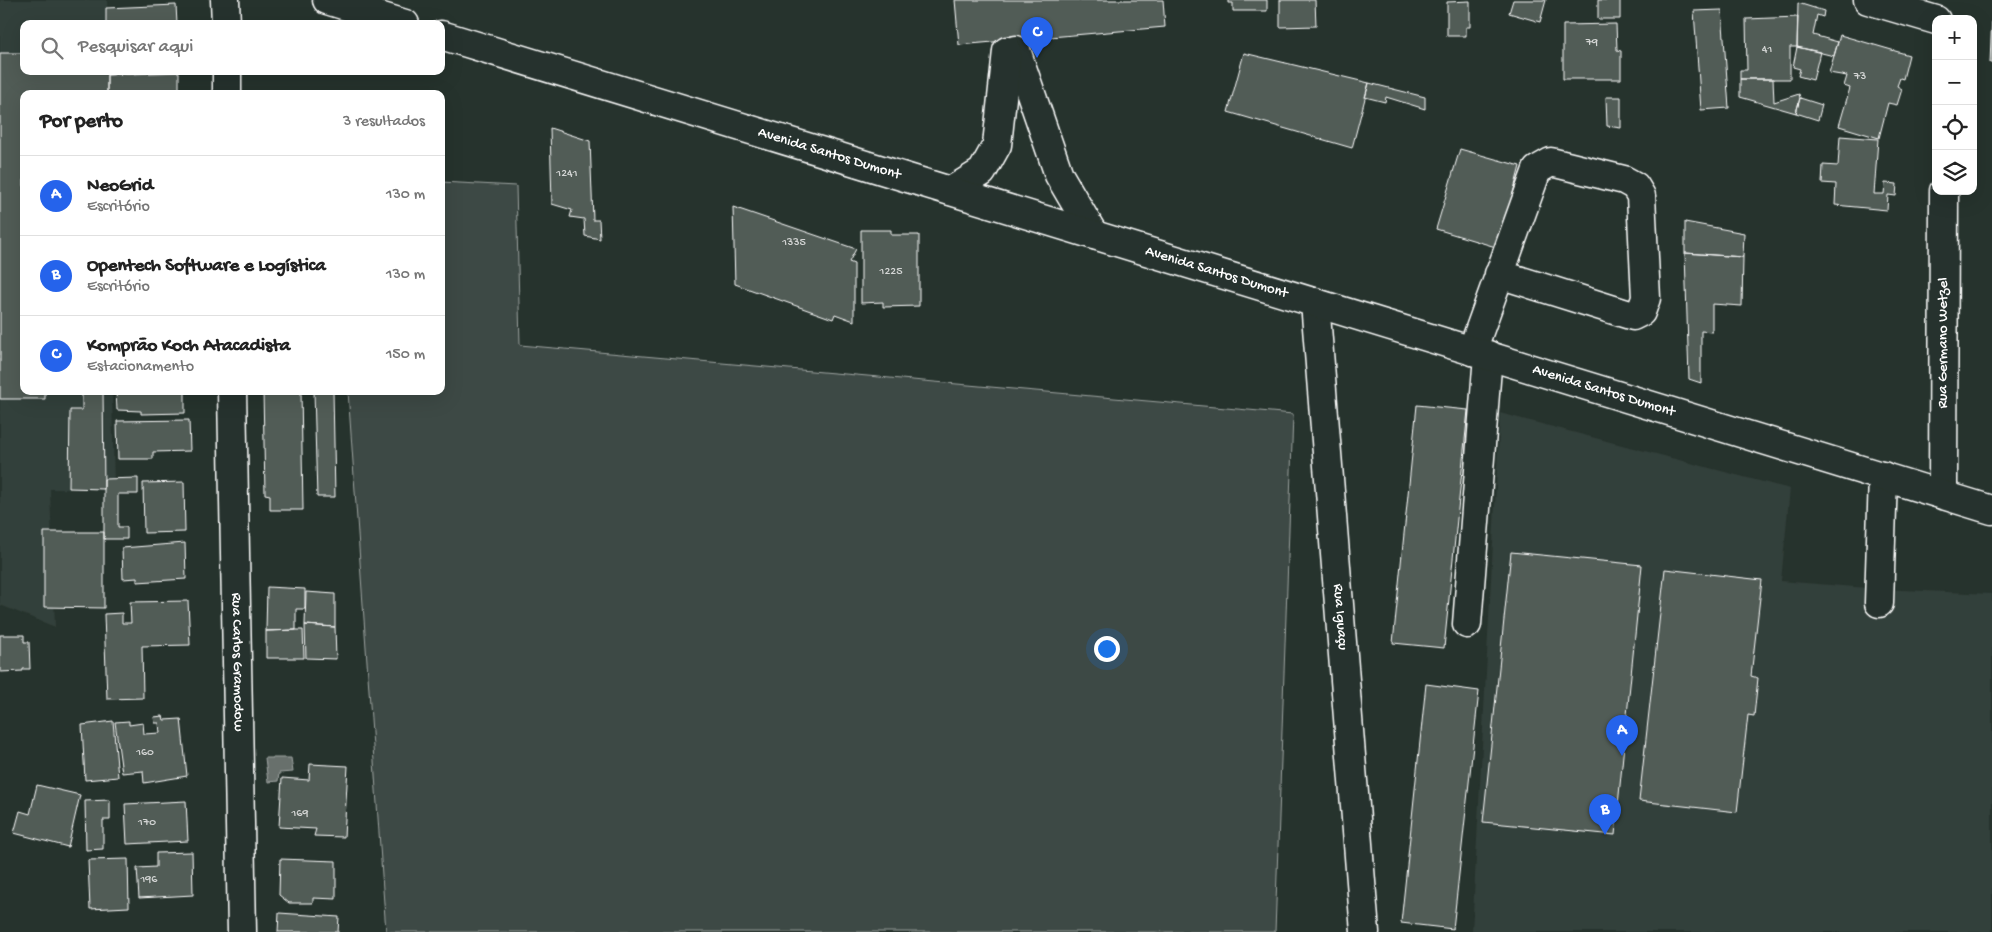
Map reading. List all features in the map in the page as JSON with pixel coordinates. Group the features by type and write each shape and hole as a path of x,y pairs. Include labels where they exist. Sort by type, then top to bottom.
{"street":[{"path":"225,0 226,20"},
{"path":"327,0 392,20"},
{"path":"1868,0 1932,19"},
{"path":"1944,0 1944,15"},
{"name":"Avenida Santos Dumont","path":"445,36 1992,510"},
{"path":"951,191 982,172 997,145 1012,51 1059,175 1094,235"},
{"path":"226,75 227,90"},
{"path":"1466,624 1480,353 1499,274 1537,170 1551,162 1624,180 1635,186 1641,196 1646,298 1641,312 1633,316 1499,274"},
{"name":"Rua Germano Wetzel","path":"1944,195 1944,495"},
{"name":"Rua Iguaçu","path":"1315,302 1365,932"},
{"name":"Rua Carlos Gramodow","path":"232,395 242,932"},
{"path":"1879,604 1883,476"}],"shaded area":[{"path":"0,0 107,0 108,20 20,20 20,75 108,75 109,90 20,90 20,395 112,395 114,490 50,489 55,627 0,605"},
{"path":"445,182 516,186 520,345 1293,414 1275,932 386,932 348,395 445,395"},
{"path":"1500,413 1790,489 1781,581 1880,589 1992,594 1992,932 1472,932"},
{"path":"265,758 291,758 293,772 279,773 278,781 268,782"}],"building":[{"path":"955,0 1163,0 1165,27 959,45"},
{"path":"1229,0 1267,0 1267,11 1233,11 1233,3 1229,3"},
{"path":"1280,0 1315,0 1316,26 1280,27"},
{"path":"1513,0 1546,0 1540,22 1509,13"},
{"path":"1598,0 1620,0 1620,19 1598,19"},
{"path":"1470,1 1470,27 1466,27 1466,36 1447,36 1447,2"},
{"path":"1798,3 1824,11 1823,17 1817,15 1813,35 1838,42 1834,56 1797,47"},
{"path":"176,5 177,20 106,20 106,8"},
{"path":"1722,10 1729,108 1701,110 1694,11"},
{"path":"1992,14 1992,63 1990,63"},
{"path":"1798,17 1797,47 1790,47 1790,79 1740,79 1740,70 1747,70 1746,19"},
{"path":"1616,24 1617,50 1621,51 1621,79 1563,79 1563,25"},
{"path":"1840,35 1909,55 1903,79 1900,78 1897,86 1902,89 1897,105 1888,103 1879,138 1839,126 1850,88 1844,86 1847,76 1829,73"},
{"path":"1797,47 1820,52 1813,80 1798,76 1800,69 1793,67"},
{"path":"0,53 20,53 20,75 107,75 107,90 20,90 20,395 45,395 45,399 0,399"},
{"path":"1244,53 1369,83 1352,148 1228,112"},
{"path":"107,75 179,75 179,90 107,90"},
{"path":"1740,79 1773,79 1774,102 1799,94 1800,98 1796,113 1740,97"},
{"path":"1369,83 1425,97 1425,109 1386,97 1385,102 1365,97"},
{"path":"1606,97 1621,97 1621,128 1607,126"},
{"path":"1800,98 1822,105 1818,120 1796,113"},
{"path":"550,128 590,141 593,220 599,220 600,239 585,236 584,219 570,217 572,210 552,204"},
{"path":"1840,136 1878,139 1874,194 1884,194 1885,183 1897,184 1896,196 1888,195 1887,210 1835,205 1836,184 1822,183 1823,165 1838,166"},
{"path":"1460,149 1520,166 1499,248 1436,229"},
{"path":"733,207 856,249 849,262 854,264 854,321 835,314 833,319 735,284"},
{"path":"1685,222 1744,233 1743,257 1685,253"},
{"path":"861,230 891,230 891,235 919,235 919,306 883,307 883,302 861,303"},
{"path":"1685,253 1743,257 1742,306 1712,304 1712,332 1701,331 1701,383 1689,379"},
{"path":"82,395 103,395 104,489 69,488 70,410 82,410"},
{"path":"116,395 185,395 185,413 141,414 141,411 117,410"},
{"path":"263,395 301,395 303,510 270,510 270,495 265,494"},
{"path":"314,395 333,395 335,497 317,497"},
{"path":"1417,405 1468,410 1444,648 1393,643"},
{"path":"189,420 190,451 153,452 153,459 118,459 117,421"},
{"path":"138,478 138,494 118,494 118,527 127,527 127,539 104,539 104,479"},
{"path":"184,482 185,532 144,533 143,483"},
{"path":"44,532 104,532 104,608 44,607"},
{"path":"185,543 186,579 137,582 137,578 123,579 122,548"},
{"path":"1511,552 1642,565 1615,835 1483,822"},
{"path":"1665,569 1762,580 1751,676 1758,678 1754,716 1748,715 1737,812 1639,801"},
{"path":"267,587 305,589 305,609 296,609 296,630 266,631"},
{"path":"306,592 335,594 335,627 305,625"},
{"path":"188,601 190,645 142,646 143,698 107,699 104,614 122,613 122,623 131,623 130,602"},
{"path":"305,625 335,627 336,659 306,658"},
{"path":"303,630 304,658 266,658 266,631"},
{"path":"0,635 24,635 24,642 29,642 30,669 0,672"},
{"path":"1426,684 1479,691 1453,929 1401,923"},
{"path":"163,716 164,720 181,719 187,776 144,783 143,771 122,773 115,722 129,721 129,725 143,723 144,734 160,733 159,723 155,723 154,717"},
{"path":"113,721 118,777 85,780 82,725"},
{"path":"310,764 348,766 344,837 314,836 316,829 279,827 282,778 309,780"},
{"path":"37,785 80,795 68,847 14,833 20,811 30,814"},
{"path":"110,800 110,820 103,820 103,849 86,850 85,801"},
{"path":"186,801 188,841 127,844 125,804"},
{"path":"192,852 193,895 139,898 137,868 156,867 156,853"},
{"path":"128,859 129,907 90,909 88,860"},
{"path":"280,859 336,861 336,899 313,898 313,903 289,903 279,895"},
{"path":"279,913 339,917 338,932 278,932"}],"place":[{"name":"Komprão Koch Atacadista","path":"1037,58"},
{"name":"NeoGrid","path":"1622,756"},
{"name":"Opentech Software e Logística","path":"1605,835"}]}
